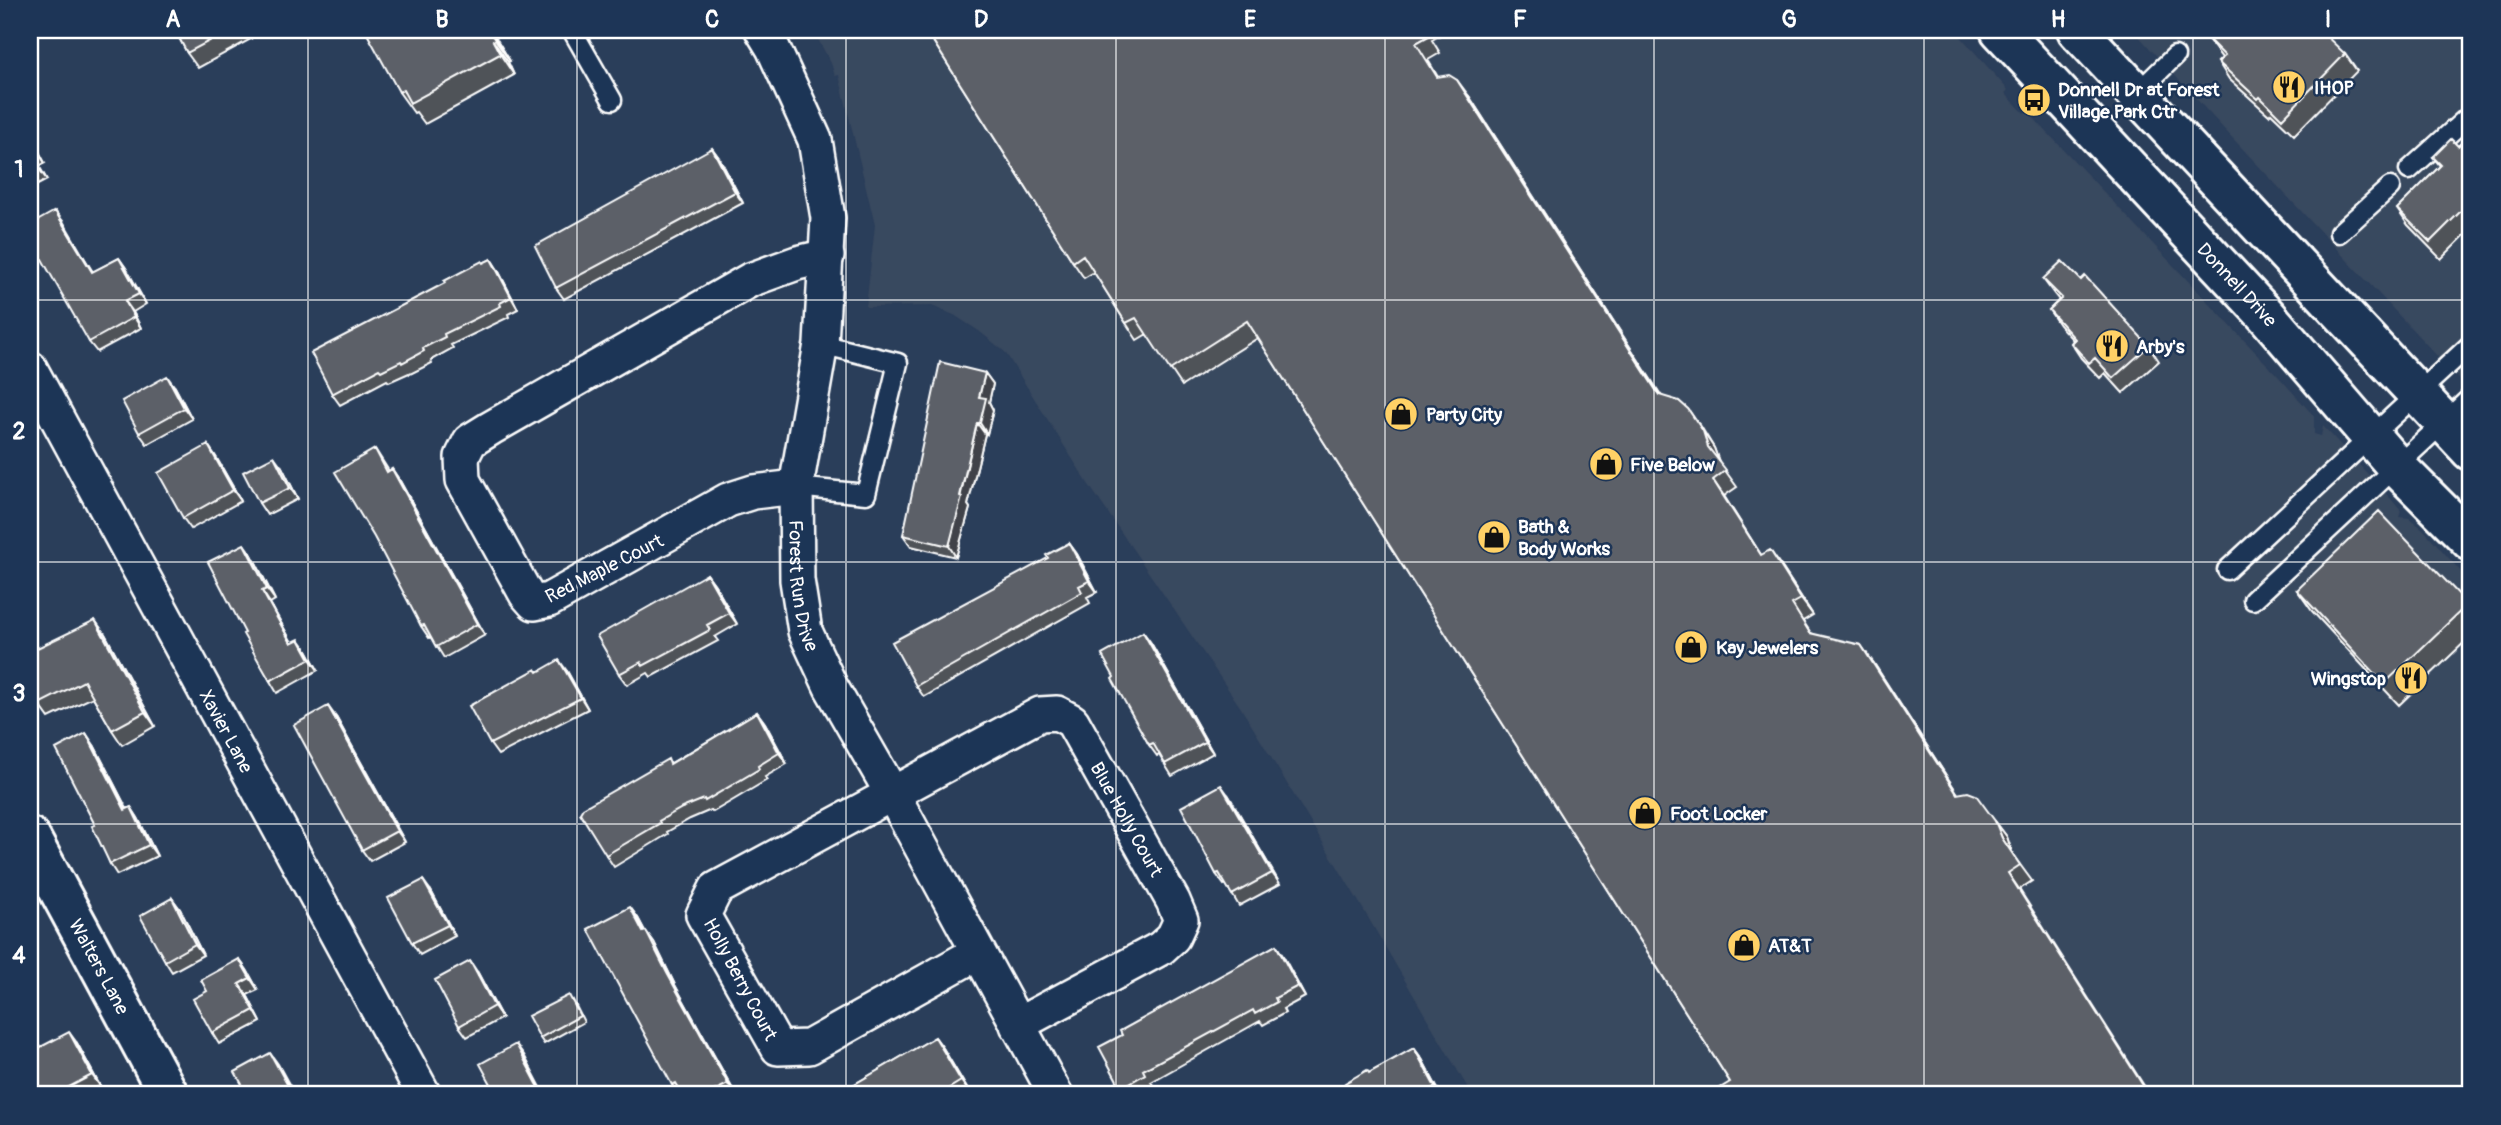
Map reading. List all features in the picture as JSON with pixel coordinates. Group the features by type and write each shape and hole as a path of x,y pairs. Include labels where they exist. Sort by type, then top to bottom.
{"street":[{"name":"Forest Run Drive","path":"762,30 815,140 828,218 821,344 796,487 797,580 805,631 831,687 893,795 1056,1095"},
{"name":"Donnell Drive","path":"2000,30 2267,316 2397,467 2471,541"},
{"path":"2077,30 2418,394 2458,410 2471,451"},
{"name":"Red Maple Court","path":"796,487 753,492 727,500 549,600 534,603 526,594 463,480 462,457 470,441 491,428 750,280 797,263 827,256"},
{"name":"Xavier Lane","path":"30,368 424,1095"},
{"name":"Blue Holly Court","path":"893,795 1040,714 1057,713 1072,721 1173,901 1181,920 1173,937 1161,948 1017,1025"},
{"name":"Holly Berry Court","path":"893,795 716,889 703,915 778,1048 809,1047 977,953"},
{"name":"Walters Lane","path":"30,837 169,1095"}],"lane":[{"path":"572,30 612,100"},
{"path":"2138,93 2175,56"},
{"path":"2409,170 2471,114"},
{"path":"2339,233 2390,187"},
{"name":"Red Maple Court","path":"796,487 866,495 898,363 821,344"},
{"path":"2227,570 2471,344"},
{"path":"2253,600 2458,410"}],"shaded area":[{"path":"813,30 1955,30 2008,90 2005,93 2024,113 2027,111 2314,416 2314,434 2321,436 2323,426 2391,499 2401,511 2399,517 2409,518 2423,529 2471,583 2471,1095 1472,1095 1241,708 1087,482 1005,352 954,315 932,306 866,307 875,225 839,75 835,76"},
{"path":"2133,30 2471,30 2471,392 2224,129"}],"building":[{"path":"175,30 230,30 187,53"},
{"path":"365,30 489,30 500,54 410,103 403,90 399,92"},
{"path":"926,30 1425,30 1429,36 1416,43 1437,77 1449,75 1457,80 1659,395 1679,401 1703,431 1708,447 1726,470 1713,480 1761,555 1770,550 1801,599 1792,604 1810,633 1861,645 1957,794 1968,792 1976,795 1995,821 2002,838 2020,865 2008,873 2149,1095 1709,1095 1730,1082 1247,321 1170,370 1136,318 1126,323 1083,255 1073,262"},
{"name":"IHOP","path":"2215,30 2320,30 2345,54 2282,119 2218,62 2225,56 2207,38"},
{"path":"2471,134 2471,201 2430,242 2397,209 2441,165 2433,157 2451,139 2458,146"},
{"path":"30,138 37,151 31,155 39,169 30,174"},
{"path":"712,148 735,192 556,288 535,246"},
{"path":"55,211 92,272 119,258 139,294 125,301 134,317 89,342 30,238 30,225"},
{"path":"491,259 511,297 500,303 501,306 444,334 445,337 402,363 401,361 381,371 379,369 332,394 311,353 482,261 483,263"},
{"path":"2062,261 2081,280 2085,276 2149,346 2113,378 2095,358 2089,363 2071,343 2075,339 2049,310 2062,298 2043,279"},
{"path":"940,362 985,373 979,397 986,398 980,423 977,423 949,546 903,535"},
{"path":"167,376 184,408 139,433 122,401"},
{"path":"208,445 233,490 183,518 158,473"},
{"path":"375,449 387,472 392,469 477,624 436,647 424,625 421,626 374,537 335,472"},
{"path":"274,456 290,488 259,503 243,472"},
{"path":"2379,511 2468,604 2384,684 2297,590"},
{"path":"1069,543 1089,581 1079,586 1082,592 916,686 892,642 1048,558 1046,555"},
{"path":"244,544 267,589 262,591 291,643 299,639 310,659 270,681 243,634 245,633 208,562"},
{"path":"707,574 729,613 707,625 710,630 643,666 641,662 619,674 597,636"},
{"path":"95,620 145,712 112,730 84,681 39,704 30,685 31,651"},
{"path":"1143,632 1205,742 1165,764 1153,743 1149,745 1112,679 1114,677 1102,655"},
{"path":"559,660 581,698 490,744 469,706 536,669 538,672"},
{"path":"328,706 397,831 362,850 294,725"},
{"path":"757,712 779,753 758,766 759,769 705,801 704,799 682,808 606,855 580,813 583,808 668,759 670,764"},
{"path":"86,733 125,810 131,807 149,845 110,864 92,826 95,825 56,749"},
{"path":"1221,785 1272,873 1232,895 1219,873 1216,874 1181,807"},
{"path":"423,880 448,925 412,943 388,898"},
{"path":"172,898 195,944 165,961 140,916"},
{"path":"630,907 643,932 646,931 728,1084 706,1095 683,1095 676,1083 672,1085 588,929"},
{"path":"1276,945 1298,986 1275,998 1277,1002 1255,1014 1253,1010 1143,1070 1145,1074 1121,1088 1099,1047 1122,1035 1120,1031"},
{"path":"239,959 250,978 239,984 254,1010 212,1033 193,999 207,991 201,980"},
{"path":"470,961 494,1006 459,1026 435,980"},
{"path":"569,995 580,1016 540,1038 528,1016"},
{"path":"69,1032 92,1075 54,1095 34,1095 30,1088 30,1076 34,1074 30,1062 35,1059 31,1052"},
{"path":"935,1037 961,1081 941,1095 836,1095"},
{"path":"516,1044 543,1095 497,1095 480,1064"},
{"path":"1414,1048 1435,1087 1420,1095 1329,1095 1347,1086 1345,1083 1367,1070 1369,1073"},
{"path":"270,1053 293,1095 248,1095 235,1072"}],"place":[{"name":"IHOP","path":"2289,87"},
{"name":"Donnell Dr at Forest Village Park Ctr","path":"2034,100"},
{"name":"Arby's","path":"2112,346"},
{"name":"Party City","path":"1401,414"},
{"name":"Five Below","path":"1606,464"},
{"name":"Bath & Body Works","path":"1494,537"},
{"name":"Kay Jewelers","path":"1691,647"},
{"name":"Wingstop","path":"2411,678"},
{"name":"Foot Locker","path":"1645,813"},
{"name":"AT&T","path":"1744,945"}]}
